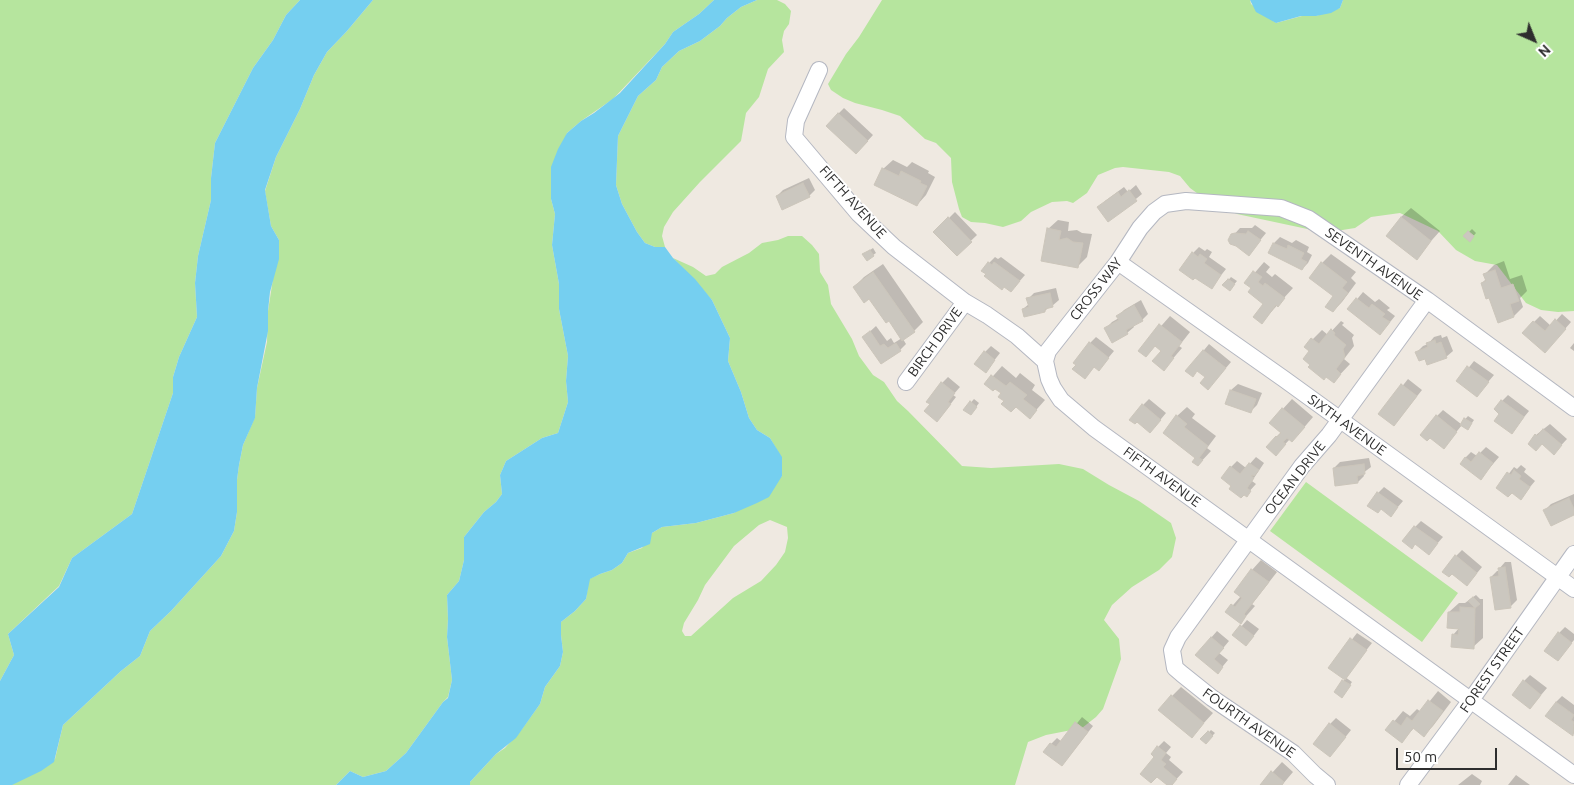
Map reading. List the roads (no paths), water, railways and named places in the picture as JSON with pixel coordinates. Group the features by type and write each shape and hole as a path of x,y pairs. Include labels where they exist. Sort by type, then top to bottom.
{"street":[{"name":"FIFTH AVENUE","path":"820,70 796,121 795,136 860,214 894,247 965,302 988,315 1017,336 1045,361 1049,379 1061,400 1094,428 1574,775"},
{"name":"SEVENTH AVENUE","path":"1150,217 1165,204 1186,201 1281,208 1309,219 1427,300 1574,408"},
{"name":"CROSS WAY","path":"1045,361 1048,351 1118,262 1140,228 1150,217"},
{"name":"SIXTH AVENUE","path":"1118,262 1574,589"},
{"name":"OCEAN DRIVE","path":"1173,660 1172,650 1178,637 1302,466 1340,420 1427,300"},
{"name":"BIRCH DRIVE","path":"906,382 965,302"},
{"name":"FOREST STREET","path":"1408,785 1471,700 1574,554"},
{"name":"FOURTH AVENUE","path":"1173,660 1175,668 1191,682 1293,753 1327,785"}],"water":[{"path":"300,0 373,0 327,52 314,75 300,109 276,157 265,190 271,226 279,240 279,259 270,292 268,331 257,388 255,418 243,445 239,465 237,512 234,531 221,556 171,611 150,631 140,656 121,671 63,725 54,762 41,771 12,785 0,785 0,681 14,655 8,634 59,587 72,558 132,514 173,393 173,377 179,357 197,317 195,283 198,256 211,200 211,178 215,143 253,68 273,40 286,15"},
{"path":"714,0 757,0 741,7 700,41 679,51 662,67 656,80 638,96 618,136 616,185 622,204 645,243 655,247 665,247 712,300 730,338 728,361 749,418 757,430 770,438 782,457 782,476 769,497 734,513 696,523 662,527 652,533 650,544 628,553 622,563 612,570 590,579 586,599 561,622 563,652 560,666 545,687 540,704 516,738 496,754 470,782 470,785 336,785 350,771 363,777 386,771 406,753 443,702 448,698 452,680 447,637 447,595 459,581 464,560 464,537 484,512 502,494 500,475 506,461 542,438 558,433 568,402 566,381 568,356 559,309 559,284 552,245 555,214 551,199 551,167 558,149 567,133 620,93 665,44 673,32 699,14"},
{"path":"1250,0 1343,0 1340,8 1331,13 1301,16 1276,23 1256,12"}]}
